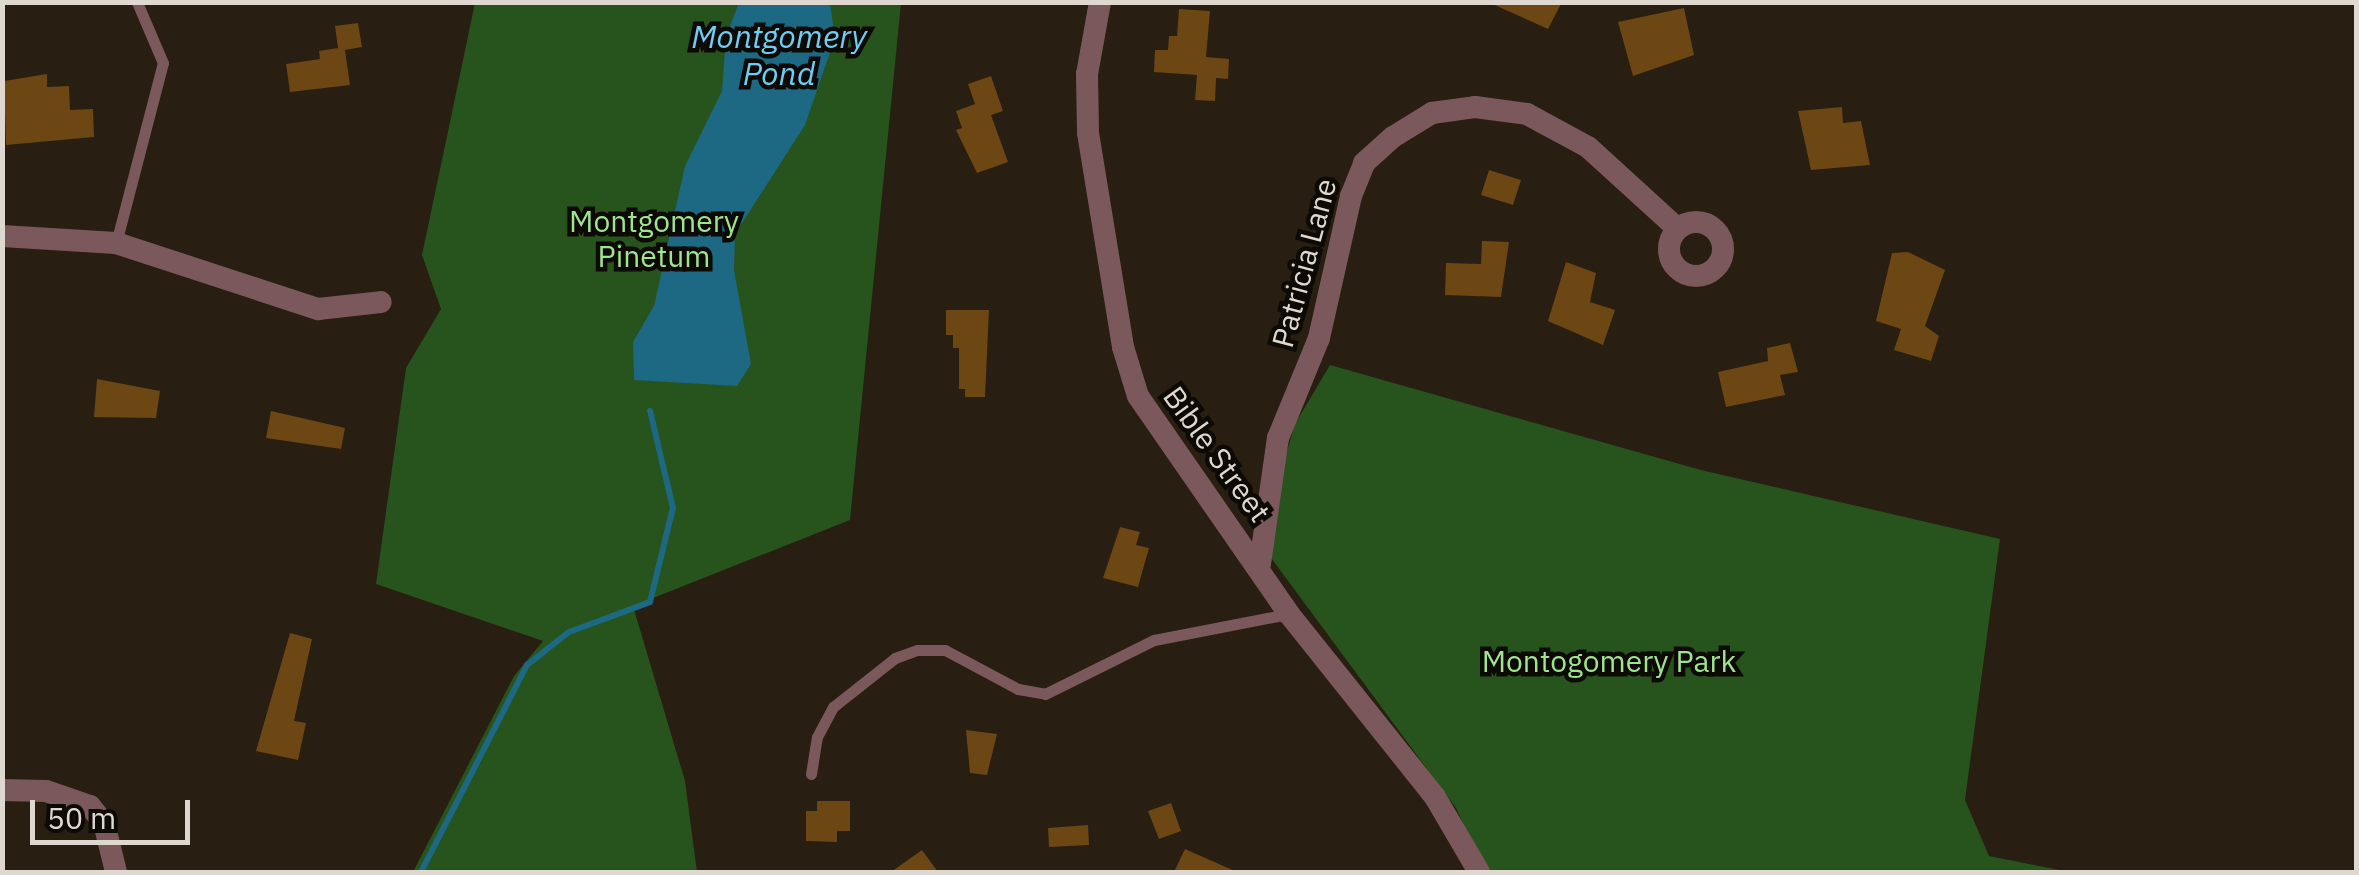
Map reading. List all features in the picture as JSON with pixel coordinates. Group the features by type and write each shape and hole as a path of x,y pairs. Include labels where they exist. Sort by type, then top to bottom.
{"street":[{"name":"Bible Street","path":"1100,2 1086,114 1127,365 1151,418 1260,564 1289,614 1435,797 1479,872"},
{"name":"Patricia Lane","path":"1260,564 1278,438 1319,338 1351,196 1364,163 1393,138 1432,114 1476,107 1527,114 1588,148 1678,228"},
{"path":"2,236 116,243 318,310 381,302"},
{"path":"2,790 46,792 90,806 104,823 116,872"}],"lane":[{"path":"116,243 163,63 136,2"},
{"path":"811,774 817,737 833,706 895,658 917,650 945,650 1018,689 1044,694 1154,640 1289,614"}],"green space":[{"name":"Montgomery Pinetum","path":"475,3 901,3 850,520 633,606 685,781 697,872 413,872 514,676 543,641 376,584 406,368 441,309 422,255"},
{"name":"Montogomery Park","path":"1330,365 1701,470 2000,539 1965,800 1989,856 2069,872 1485,872 1456,808 1260,543 1295,424"}],"water":[{"name":"Montgomery Pond","path":"739,2 830,3 835,38 805,125 735,234 734,270 751,364 737,386 634,380 633,342 654,306 685,166 722,91 726,37"}],"building":[{"path":"1488,2 1562,2 1548,29"},
{"path":"1684,8 1694,55 1633,76 1618,22"},
{"path":"1179,9 1210,11 1206,57 1229,59 1228,79 1216,78 1215,101 1195,100 1197,75 1154,72 1155,50 1168,50 1169,36 1177,36"},
{"path":"358,23 362,47 345,50 350,85 290,92 286,64 320,59 319,51 338,48 335,26"},
{"path":"47,74 47,87 69,86 70,110 93,109 94,137 6,145 4,81"},
{"path":"991,76 1003,111 991,115 1008,162 977,173 956,130 962,128 956,111 975,104 968,84"},
{"path":"1842,107 1843,123 1861,121 1870,165 1811,170 1798,111"},
{"path":"1489,170 1521,180 1513,205 1481,195"},
{"path":"1482,241 1509,242 1501,297 1445,295 1446,263 1481,264"},
{"path":"1908,252 1945,270 1925,326 1939,336 1931,361 1894,350 1901,329 1876,321 1892,253"},
{"path":"1566,262 1596,273 1590,302 1615,310 1603,345 1548,321"},
{"path":"946,310 989,310 985,397 965,397 965,389 959,389 959,348 953,348 953,335 946,335"},
{"path":"1790,343 1798,372 1780,375 1785,395 1726,407 1718,372 1768,361 1767,348"},
{"path":"97,379 160,391 156,418 94,417"},
{"path":"271,411 345,428 341,449 266,438"},
{"path":"1120,527 1140,532 1136,545 1149,548 1138,587 1103,578"},
{"path":"290,633 312,639 294,721 306,723 298,760 256,751"},
{"path":"966,730 997,734 987,775 970,773"},
{"path":"817,801 850,801 850,831 837,831 837,842 806,841 806,811 817,811"},
{"path":"1171,803 1181,831 1159,839 1148,811"},
{"path":"1088,825 1089,845 1049,847 1048,828"},
{"path":"1185,849 1237,872 1174,872"},
{"path":"922,850 938,872 891,872"}],"waterway":[{"path":"421,872 527,665 569,632 650,602 673,508 650,411"}]}
